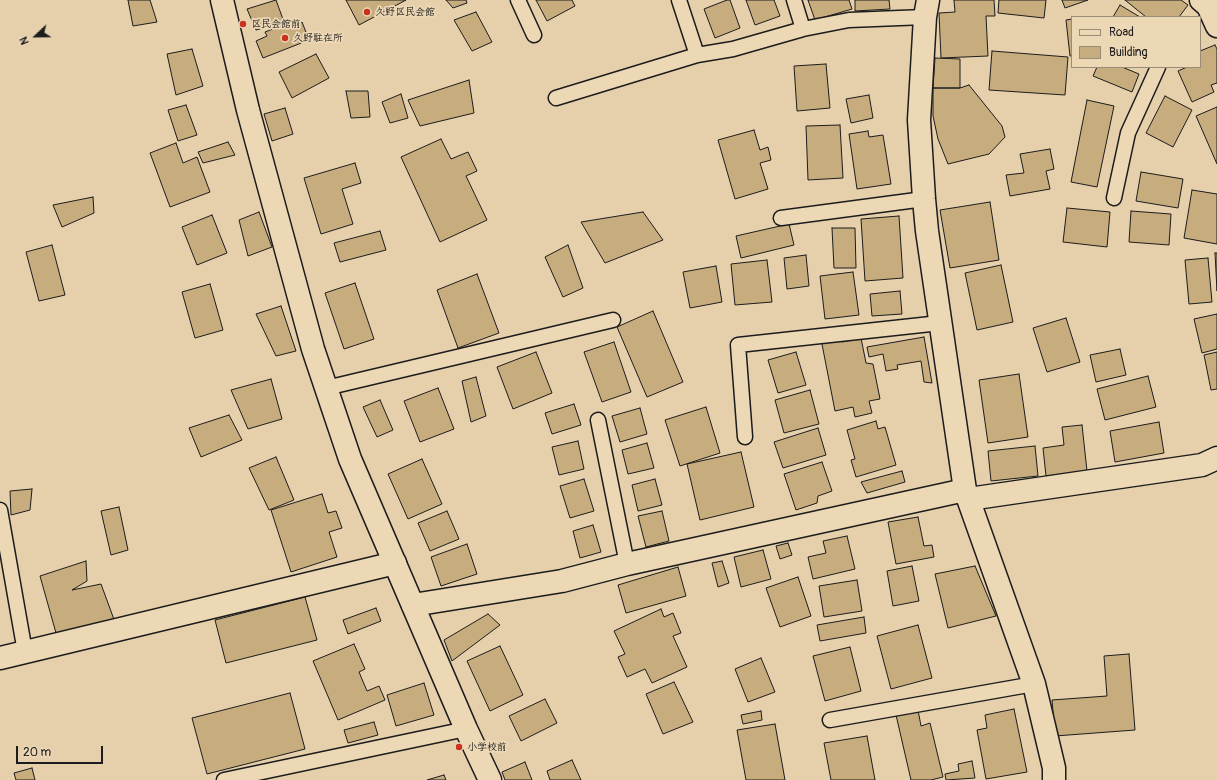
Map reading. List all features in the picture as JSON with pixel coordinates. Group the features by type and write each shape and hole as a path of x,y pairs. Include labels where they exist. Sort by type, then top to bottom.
{"street":[{"path":"226,2 248,110 326,388 350,459 466,729 490,780"},
{"path":"927,8 919,120 924,199 940,323 967,494 1034,684 1054,768 1054,780"},
{"path":"1202,8 1217,26"},
{"path":"413,606 562,581 627,564 967,494 1202,465 1217,458"},
{"path":"0,658 395,563"}],"lane":[{"path":"518,0 534,35"},
{"path":"679,0 697,55"},
{"path":"794,0 804,29"},
{"path":"556,98 697,55 733,49 804,29 849,20 927,8"},
{"path":"1114,198 1128,133 1158,68"},
{"path":"781,218 924,199"},
{"path":"326,388 613,320"},
{"path":"745,437 738,345 940,323"},
{"path":"598,420 627,564"},
{"path":"0,510 24,652"},
{"path":"830,720 1034,684"},
{"path":"224,780 466,729"}],"building":[{"path":"128,0 150,0 157,22 133,26"},
{"path":"276,0 284,22 256,30 247,9"},
{"name":"久野区民会館","path":"346,0 406,0 359,25"},
{"path":"446,0 466,0 467,3 453,8"},
{"path":"536,0 572,0 575,6 547,21"},
{"path":"730,0 740,28 715,38 704,9"},
{"path":"746,0 774,0 780,16 755,25"},
{"path":"808,0 849,0 852,9 815,20"},
{"path":"855,0 889,0 890,9 855,11"},
{"path":"954,0 994,0 995,16 986,16 988,56 941,58 939,13 955,12"},
{"path":"999,0 1046,0 1044,18 998,13"},
{"path":"1062,0 1088,0 1065,8"},
{"path":"1125,0 1181,0 1188,5 1180,16 1145,16"},
{"path":"1120,5 1138,16 1114,16"},
{"path":"476,12 492,42 472,51 454,20"},
{"path":"1071,19 1071,56 1070,56 1066,20"},
{"name":"久野駐在所","path":"294,21 295,25 302,22 309,40 263,58 256,41 267,36 265,32"},
{"path":"1215,45 1217,49 1217,83 1211,85 1214,92 1192,102 1178,71 1185,68 1201,68 1201,51"},
{"path":"192,49 203,86 176,95 167,54"},
{"path":"992,51 1068,57 1065,95 989,90"},
{"path":"316,54 329,78 292,98 279,72"},
{"path":"935,58 960,59 960,88 933,88"},
{"path":"826,64 830,108 797,111 794,66"},
{"path":"1097,68 1124,68 1139,74 1132,92 1093,76"},
{"path":"469,80 474,113 420,126 408,100"},
{"path":"969,85 1002,126 1005,137 989,154 948,164 938,139 933,116 933,88 960,88"},
{"path":"346,91 368,91 370,117 351,118"},
{"path":"401,94 408,118 390,123 382,102"},
{"path":"869,95 873,118 851,123 846,99"},
{"path":"1165,96 1192,110 1173,147 1146,133"},
{"path":"1087,100 1114,106 1097,187 1071,182"},
{"path":"186,105 197,135 178,141 168,110"},
{"path":"1217,107 1217,164 1196,116"},
{"path":"285,108 293,134 272,141 264,114"},
{"path":"840,125 843,178 808,180 806,126"},
{"path":"754,130 760,150 768,147 771,160 760,163 768,189 735,199 718,140"},
{"path":"868,131 869,137 883,135 891,184 857,189 849,134"},
{"path":"441,139 451,159 468,152 477,171 466,176 487,220 440,242 401,157"},
{"path":"228,142 235,155 203,163 198,152"},
{"path":"176,143 183,163 197,157 210,192 170,207 150,153"},
{"path":"1050,149 1054,169 1046,171 1050,189 1010,196 1006,175 1024,173 1020,154"},
{"path":"355,163 361,183 342,189 353,224 321,234 304,178"},
{"path":"1141,172 1183,179 1178,208 1136,201"},
{"path":"1192,190 1217,194 1217,244 1184,238"},
{"path":"93,197 94,213 62,227 53,205"},
{"path":"990,202 999,260 950,268 940,210"},
{"path":"1067,208 1110,212 1107,247 1063,242"},
{"path":"1131,211 1171,214 1169,245 1129,242"},
{"path":"259,212 272,247 248,256 239,220"},
{"path":"643,212 663,240 605,263 581,222"},
{"path":"212,215 227,253 197,265 182,227"},
{"path":"899,216 903,278 865,281 861,219"},
{"path":"789,224 794,245 741,258 736,236"},
{"path":"832,228 855,228 856,268 834,268"},
{"path":"380,231 386,250 340,262 334,243"},
{"path":"52,245 65,295 39,301 26,252"},
{"path":"568,245 583,288 563,297 545,257"},
{"path":"1215,253 1217,253 1217,291"},
{"path":"806,255 809,286 787,289 784,258"},
{"path":"1208,258 1212,302 1189,304 1185,260"},
{"path":"767,260 772,302 735,305 731,264"},
{"path":"1001,265 1013,322 977,330 965,273"},
{"path":"716,266 722,302 690,308 683,272"},
{"path":"853,272 859,315 825,319 820,276"},
{"path":"477,274 499,333 458,348 437,290"},
{"path":"355,283 374,339 344,349 325,293"},
{"path":"210,284 223,330 195,338 182,292"},
{"path":"900,291 902,314 872,316 870,294"},
{"path":"281,306 296,351 276,356 256,314"},
{"path":"653,311 683,382 647,397 617,327"},
{"path":"1217,314 1217,349 1202,353 1194,319"},
{"path":"1066,318 1080,362 1047,372 1033,328"},
{"path":"841,336 842,342 861,338 866,363 873,364 880,399 869,401 872,413 855,417 853,407 835,411 821,339"},
{"path":"924,337 932,383 924,382 921,361 897,365 898,369 886,371 883,354 869,357 867,347"},
{"path":"614,342 631,392 602,402 584,352"},
{"path":"1120,349 1126,375 1096,382 1090,355"},
{"path":"536,352 552,393 513,409 497,367"},
{"path":"796,352 806,385 778,393 768,360"},
{"path":"1217,352 1217,389 1211,390 1204,355"},
{"path":"1019,374 1028,437 988,443 979,380"},
{"path":"1148,376 1156,407 1105,420 1097,389"},
{"path":"476,377 486,416 471,422 462,381"},
{"path":"271,379 282,419 248,429 231,390"},
{"path":"438,388 454,429 420,442 404,401"},
{"path":"810,390 819,424 784,433 775,400"},
{"path":"380,400 393,430 377,437 363,407"},
{"path":"574,404 581,425 552,434 545,413"},
{"path":"706,407 720,453 680,466 665,420"},
{"path":"640,408 647,434 620,442 612,416"},
{"path":"229,415 242,440 201,457 189,428"},
{"path":"876,421 878,429 885,427 896,465 856,477 851,460 855,459 847,430"},
{"path":"1159,422 1164,453 1115,462 1110,431"},
{"path":"1082,425 1087,471 1046,476 1043,448 1064,445 1062,427"},
{"path":"818,428 826,455 783,468 774,442"},
{"path":"578,441 584,469 559,475 552,447"},
{"path":"647,443 654,468 628,474 622,450"},
{"path":"1035,446 1038,476 991,481 988,451"},
{"path":"741,452 754,507 700,520 687,464"},
{"path":"276,457 294,500 269,510 249,468"},
{"path":"422,459 442,504 408,519 388,474"},
{"path":"822,462 832,491 818,496 817,503 796,510 784,474"},
{"path":"902,471 905,482 867,493 861,482"},
{"path":"584,479 594,511 570,518 560,486"},
{"path":"655,479 662,505 638,511 632,485"},
{"path":"32,489 30,510 11,515 10,491"},
{"path":"322,494 328,513 336,511 342,528 329,532 337,557 291,572 271,510"},
{"path":"119,507 128,550 111,555 101,511"},
{"path":"447,511 459,539 430,551 418,523"},
{"path":"662,511 669,541 646,547 638,516"},
{"path":"918,517 924,546 932,545 934,557 896,564 888,522"},
{"path":"593,525 601,552 580,558 573,531"},
{"path":"847,536 855,569 813,579 808,557 826,553 823,541"},
{"path":"788,543 792,555 780,559 776,546"},
{"path":"467,544 477,574 441,586 431,557"},
{"path":"763,550 771,579 741,587 734,557"},
{"path":"86,561 87,581 72,590 101,584 116,625 56,633 40,576"},
{"path":"722,561 729,583 718,587 712,563"},
{"path":"912,566 919,601 893,606 887,571"},
{"path":"975,566 996,616 948,628 935,574"},
{"path":"678,567 686,596 626,613 618,585"},
{"path":"798,577 811,616 780,627 766,588"},
{"path":"857,580 862,611 824,617 819,586"},
{"path":"305,597 317,640 226,663 215,620"},
{"path":"376,608 381,621 348,634 343,620"},
{"path":"661,609 664,617 673,613 681,633 673,636 687,667 652,683 645,669 627,677 618,657 625,654 614,631"},
{"path":"488,614 500,625 452,661 444,640"},
{"path":"864,617 866,633 820,641 817,625"},
{"path":"918,625 932,678 891,689 877,636"},
{"path":"354,644 365,669 359,672 367,691 379,686 385,700 338,720 313,661"},
{"path":"500,646 523,695 490,711 467,661"},
{"path":"850,647 861,691 825,701 813,656"},
{"path":"1129,654 1135,730 1055,736 1052,700 1107,696 1104,656"},
{"path":"761,658 775,692 748,702 735,669"},
{"path":"674,682 693,722 663,734 646,694"},
{"path":"424,683 434,715 396,726 387,695"},
{"path":"290,693 305,749 207,774 192,718"},
{"path":"545,699 557,723 521,741 509,716"},
{"path":"1014,709 1027,772 986,779 977,730 987,728 985,715"},
{"path":"918,710 921,726 930,723 943,777 931,780 911,780 896,715"},
{"path":"761,711 762,720 743,724 741,715"},
{"path":"374,722 378,735 348,743 344,730"},
{"path":"775,724 785,780 746,780 737,730"},
{"path":"867,736 875,780 831,780 824,743"},
{"path":"572,760 581,780 550,780 547,771"},
{"path":"972,761 975,778 946,780 945,774 959,771 958,764"},
{"path":"525,762 532,780 505,780 502,772"},
{"path":"32,768 35,780 16,780 14,773"},
{"path":"444,775 446,780 427,780"}],"place":[{"name":"久野区民会館","path":"367,12"},
{"name":"区民会館前","path":"243,24"},
{"name":"久野駐在所","path":"285,38"},
{"name":"小学校前","path":"459,747"}]}
